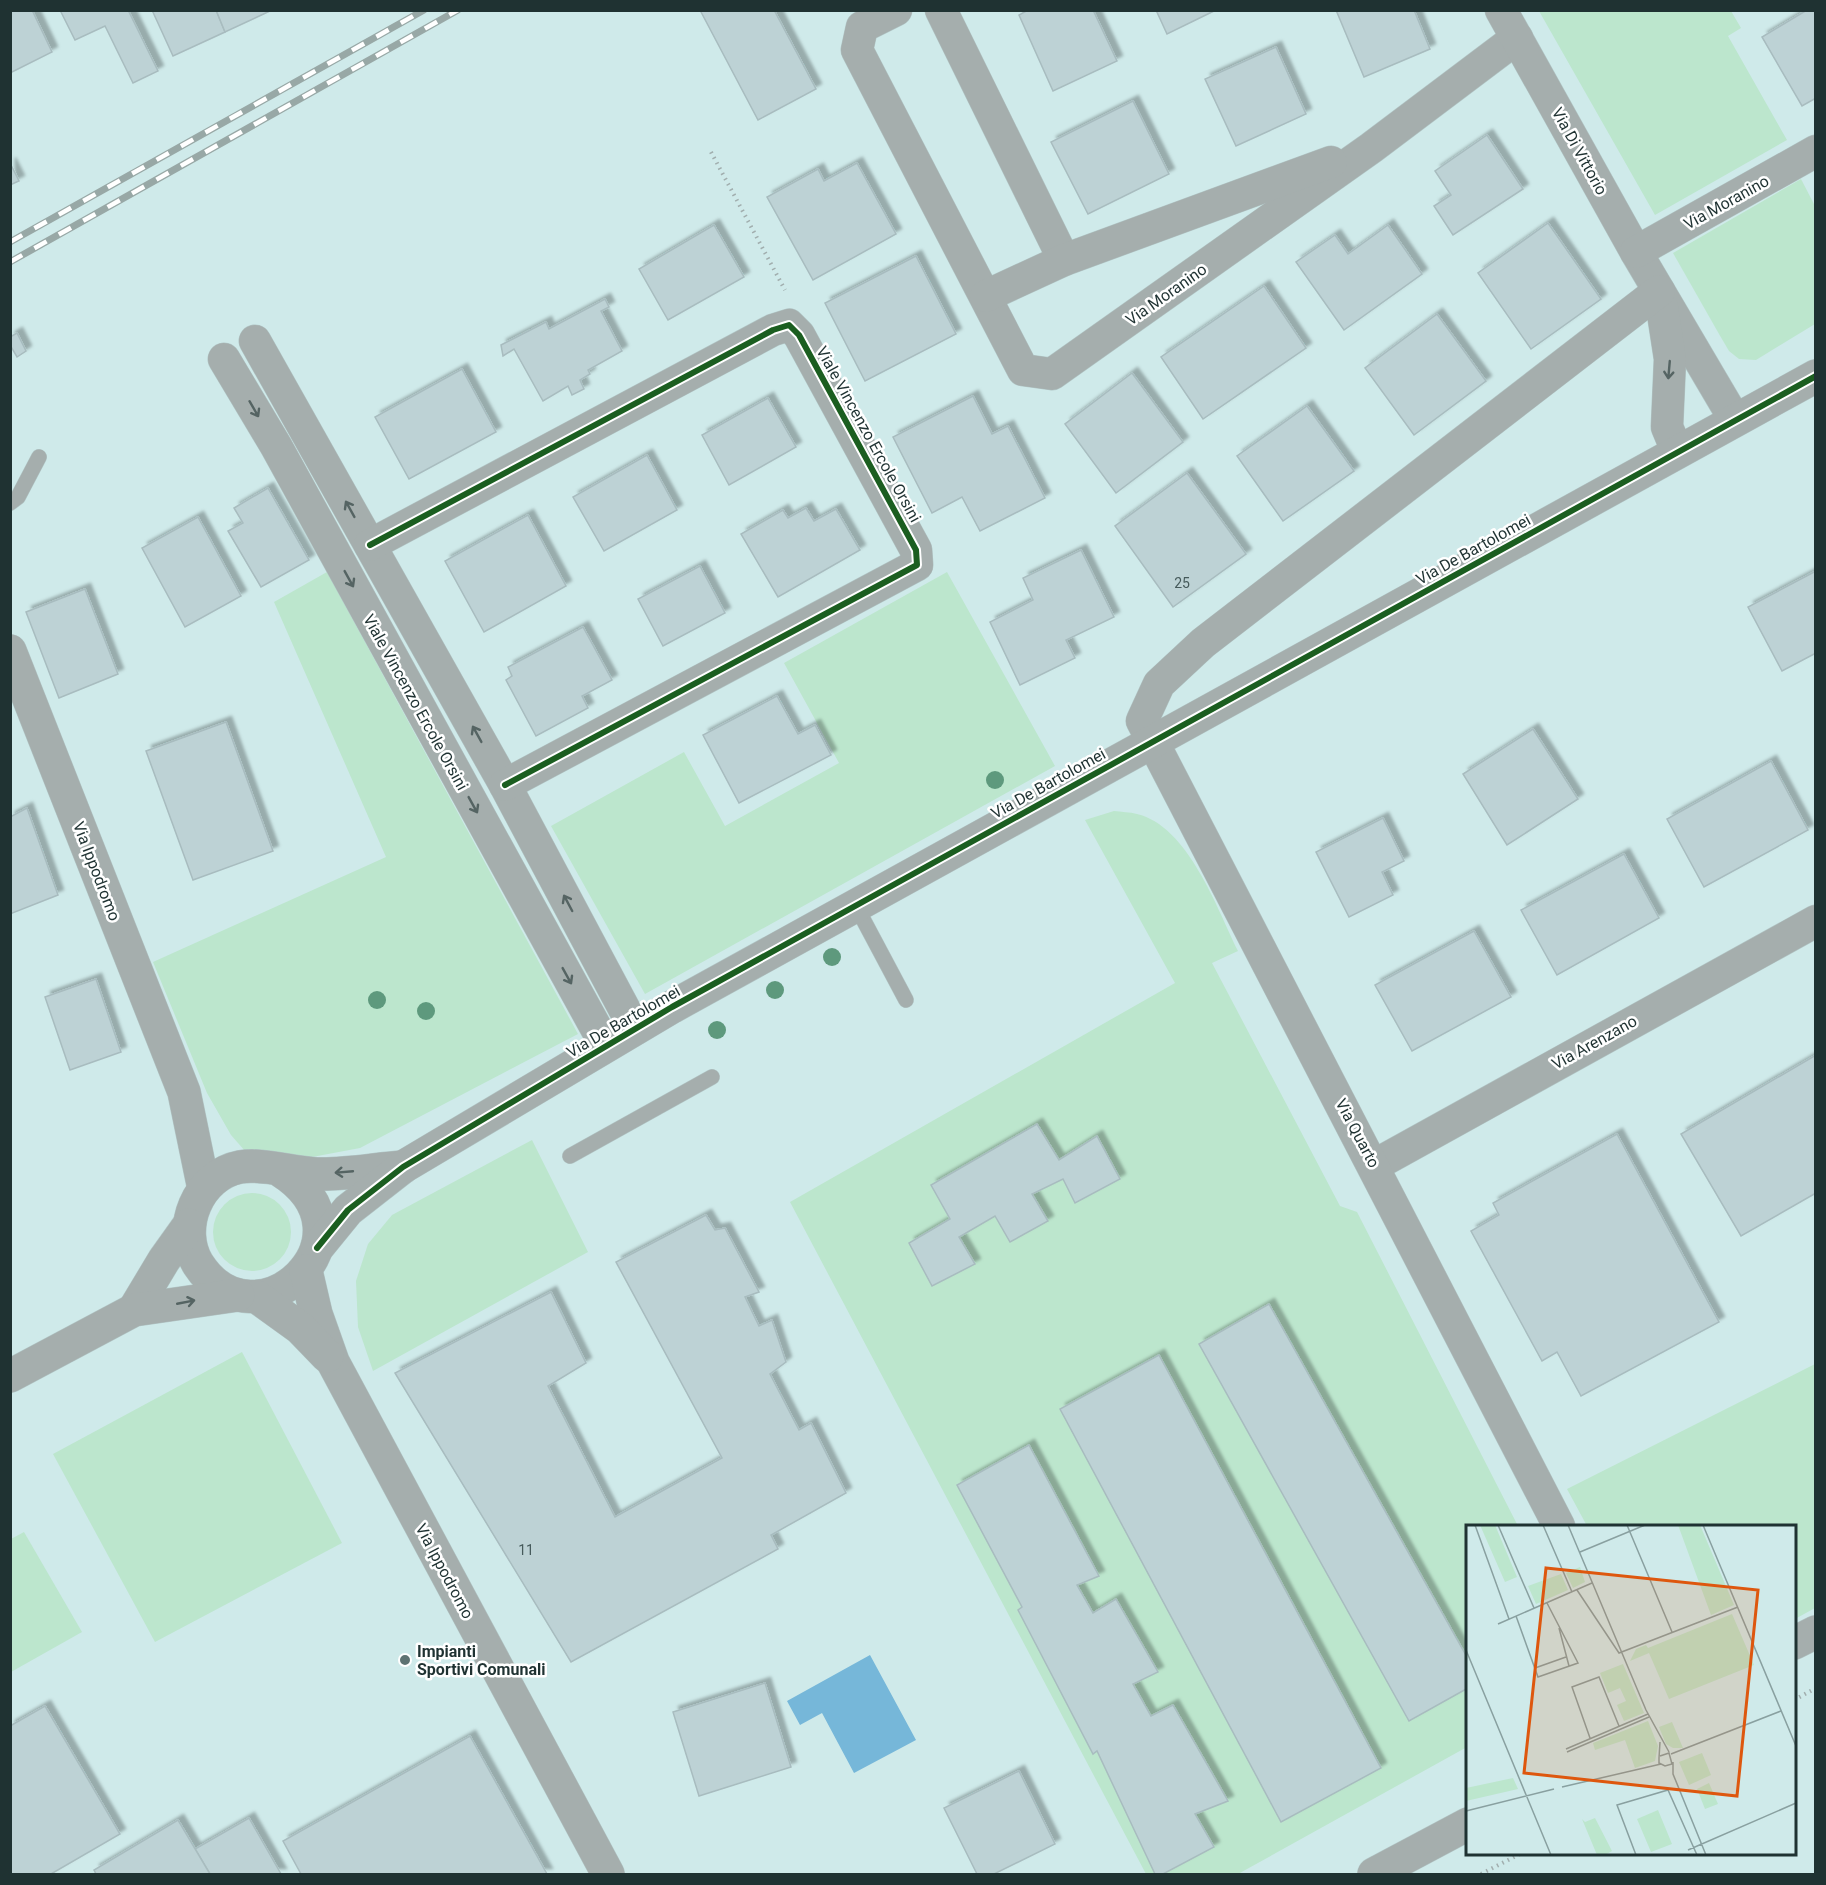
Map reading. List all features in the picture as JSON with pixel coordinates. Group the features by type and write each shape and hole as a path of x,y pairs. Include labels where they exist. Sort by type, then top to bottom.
{"street":[{"name":"Via Moranino","path":"896,10 862,27 857,50 1023,370 1052,374 1371,148 1517,38"},
{"path":"941,10 1064,260"},
{"name":"Via Di Vittorio","path":"1501,10 1636,252 1735,420"},
{"name":"Via Moranino","path":"986,296 1064,260 1371,148"},
{"name":"Via Moranino","path":"1636,252 1815,151"},
{"path":"1152,741 1142,721 1159,684 1203,643 1659,291"},
{"name":"Via Di Vittorio","path":"1659,291 1670,359 1667,427 1677,451"},
{"path":"370,544 763,335 789,325"},
{"name":"Viale Vincenzo Ercole Orsini","path":"505,785 917,565 916,549 799,335 789,325"},
{"path":"255,340 505,785 634,1029"},
{"name":"Viale Vincenzo Ercole Orsini","path":"224,359 276,446 606,1046"},
{"name":"Via De Bartolomei","path":"311,1260 348,1210 403,1167 634,1029 1815,376"},
{"name":"Via Ippodromo","path":"10,651 184,1092 204,1189"},
{"name":"Via Quarto","path":"1152,741 1375,1165 1558,1525"},
{"name":"Via Arenzano","path":"1375,1165 1815,921"},
{"name":"Via Ippodromo","path":"184,1092 239,1167 219,1176 204,1189 194,1206 189,1226 190,1244 196,1261 206,1276 221,1287 248,1296 300,1328 333,1362"},
{"path":"239,1167 260,1166 281,1171"},
{"name":"Via De Bartolomei","path":"281,1171 319,1174 403,1167"},
{"name":"Via Ippodromo","path":"281,1171 298,1182 310,1198 318,1217 320,1237 311,1260 316,1314 333,1362 608,1875"},
{"path":"134,1310 164,1260 189,1226"},
{"path":"10,1376 134,1310 276,1293 293,1284 311,1260"},
{"path":"1796,1642 1815,1632"},
{"path":"1374,1875 1466,1825"}],"lane":[{"path":"10,503 18,497 39,457"},
{"path":"856,906 906,1000"},
{"path":"570,1156 712,1077"}],"path":[{"path":"711,152 790,300 789,325"},
{"path":"1796,1699 1815,1688"},
{"path":"1481,1875 1518,1855"}],"green space":[{"path":"1539,11 1731,11 1741,28 1728,36 1787,140 1655,215"},
{"path":"1801,179 1815,206 1815,324 1756,360 1739,359 1729,351 1673,253"},
{"path":"327,572 578,1034 360,1148 291,1161 245,1151 231,1135 207,1093 153,962 386,857 274,602"},
{"path":"947,572 1055,766 645,994 551,826 684,752 725,826 839,763 784,663"},
{"path":"1114,811 1137,814 1155,822 1171,834 1199,871 1238,951 1212,963 1340,1206 1357,1212 1517,1525 1466,1525 1466,1748 1238,1874 1146,1874 790,1202 1175,983 1085,820"},
{"path":"532,1140 588,1252 373,1371 358,1327 356,1281 368,1244 392,1215"},
{"path":"252,1193 267,1196 280,1204 288,1217 291,1232 288,1247 280,1260 267,1268 252,1271 237,1268 224,1260 216,1247 213,1232 216,1217 224,1204 237,1196"},
{"path":"242,1352 342,1543 155,1642 53,1454"},
{"path":"1815,1364 1815,1608 1796,1618 1796,1525 1586,1525 1567,1489"},
{"path":"24,1532 82,1632 11,1672 11,1539"}],"water":[{"path":"870,1655 916,1740 854,1773 822,1713 800,1725 787,1701"}],"building":[{"path":"10,10 32,10 52,52 10,73"},
{"path":"60,10 128,10 158,71 133,83 105,26 75,40"},
{"path":"152,10 216,10 225,32 173,56"},
{"path":"216,10 270,10 270,11 225,32"},
{"path":"700,10 774,10 816,89 758,120"},
{"path":"1028,10 1093,10 1117,61 1053,91 1019,15"},
{"path":"1156,10 1216,10 1167,34"},
{"path":"1336,10 1414,10 1430,49 1364,77"},
{"path":"1807,10 1816,10 1816,98 1802,106 1762,37"},
{"path":"1276,47 1306,114 1236,146 1205,79"},
{"path":"1133,101 1169,174 1088,214 1051,142"},
{"path":"1487,135 1523,189 1453,235 1434,206 1451,195 1435,171"},
{"path":"10,163 19,181 10,185"},
{"path":"857,163 896,234 813,280 767,197 818,169 824,181"},
{"path":"1548,223 1601,299 1531,349 1478,273"},
{"path":"714,225 744,277 668,320 639,269"},
{"path":"1388,225 1422,274 1344,330 1296,262 1335,235 1348,254"},
{"path":"916,256 956,334 865,381 825,303"},
{"path":"1264,286 1306,348 1203,419 1161,357"},
{"path":"605,299 609,307 601,311 622,351 588,370 590,374 580,380 584,389 572,395 568,386 543,401 514,349 503,356 501,345 546,322 549,329"},
{"path":"1437,314 1486,381 1414,435 1365,368"},
{"path":"17,333 26,351 17,357 10,345 10,337"},
{"path":"462,369 496,432 409,479 375,417"},
{"path":"1132,373 1183,442 1116,493 1065,424"},
{"path":"973,396 992,434 1008,426 1045,498 980,531 962,497 932,513 893,437"},
{"path":"768,398 796,447 729,485 702,435"},
{"path":"1307,406 1354,471 1283,521 1237,456"},
{"path":"647,455 677,510 604,551 573,497"},
{"path":"1187,473 1246,554 1173,607 1115,526"},
{"path":"268,488 309,560 261,587 228,531 243,523 234,508"},
{"path":"806,508 814,521 836,509 860,550 778,597 741,534 783,510 788,518"},
{"path":"528,515 566,586 484,632 445,561"},
{"path":"198,517 241,596 185,627 142,548"},
{"path":"1081,550 1114,617 1066,640 1075,658 1020,685 990,622 1033,600 1023,578"},
{"path":"700,566 725,613 663,646 638,599"},
{"path":"1816,571 1816,653 1782,671 1748,607"},
{"path":"85,589 118,674 59,698 26,612"},
{"path":"583,627 612,680 582,696 588,708 536,736 506,680 512,676 508,667"},
{"path":"777,696 798,734 815,725 831,755 739,803 703,735"},
{"path":"226,722 273,851 193,880 146,751"},
{"path":"1533,729 1578,799 1507,845 1463,774"},
{"path":"1771,761 1808,830 1704,887 1667,819"},
{"path":"27,808 58,895 10,914 10,817"},
{"path":"1383,818 1404,861 1382,872 1393,895 1349,917 1316,852"},
{"path":"1624,854 1659,918 1557,975 1521,910"},
{"path":"1474,931 1511,997 1412,1051 1375,985"},
{"path":"96,979 121,1052 70,1070 45,997"},
{"path":"1816,1055 1816,1193 1741,1236 1681,1134"},
{"path":"1037,1124 1059,1160 1097,1136 1120,1179 1075,1203 1063,1179 1032,1194 1048,1221 1010,1242 995,1216 959,1237 975,1264 932,1286 909,1243 950,1219 931,1185"},
{"path":"1617,1134 1719,1322 1581,1396 1557,1352 1542,1361 1471,1231 1499,1215 1493,1203"},
{"path":"706,1215 715,1230 725,1228 759,1292 745,1297 759,1326 772,1320 786,1362 770,1374 799,1430 811,1423 846,1493 771,1535 778,1549 571,1662 395,1373 551,1292 586,1363 548,1386 615,1517 722,1458 616,1262"},
{"path":"1269,1304 1466,1655 1466,1689 1409,1721 1199,1344"},
{"path":"1159,1355 1381,1768 1281,1822 1060,1409"},
{"path":"1029,1445 1099,1576 1077,1585 1093,1613 1116,1599 1158,1672 1133,1684 1151,1716 1173,1705 1228,1801 1195,1814 1214,1847 1163,1874 1155,1874 1097,1751 1093,1754 1018,1610 1022,1607 957,1485"},
{"path":"765,1683 791,1767 699,1796 673,1712"},
{"path":"45,1706 120,1834 51,1874 10,1874 10,1726"},
{"path":"470,1736 547,1874 301,1874 283,1841"},
{"path":"1019,1771 1055,1844 994,1874 977,1874 944,1808"},
{"path":"249,1818 281,1874 210,1874 195,1849"},
{"path":"178,1820 210,1874 96,1874 94,1870"}],"railway":[{"path":"10,242 424,10"},
{"path":"10,262 458,10"}],"cycle path":[{"path":"370,545 773,330 789,325 799,335 916,550 917,565 505,785"},
{"path":"317,1248 348,1210 403,1167 672,1007 1816,376"}],"place":[{"name":"Impianti Sportivi Comunali","path":"405,1660"}]}
